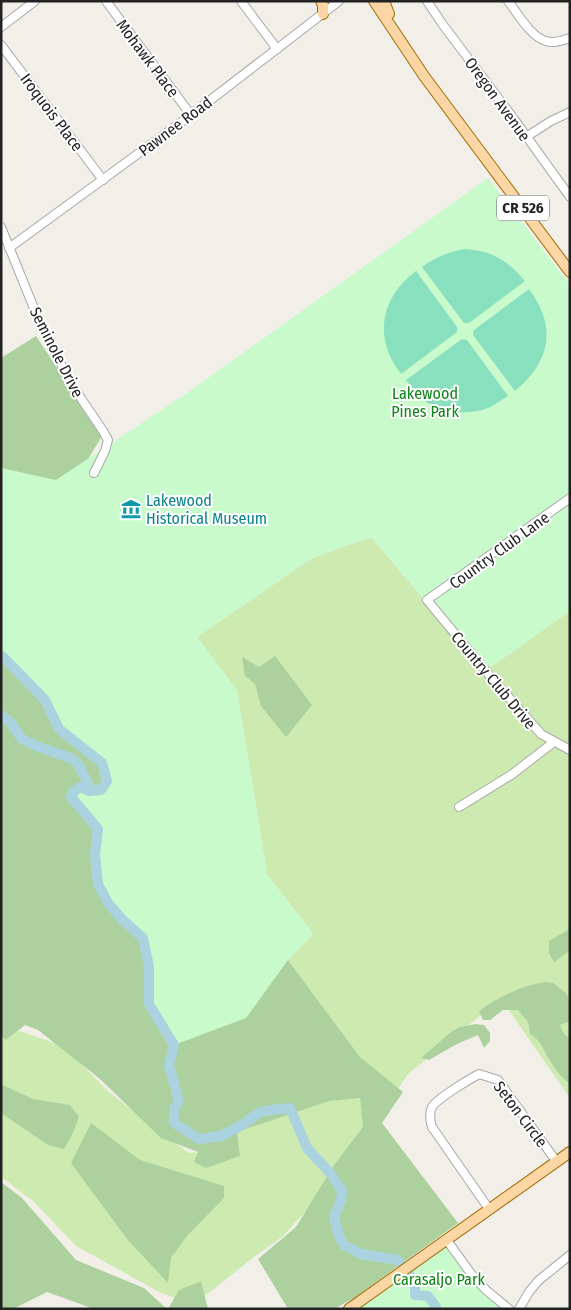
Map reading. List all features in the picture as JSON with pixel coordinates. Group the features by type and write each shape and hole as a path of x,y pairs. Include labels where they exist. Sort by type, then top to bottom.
{"main road":[{"path":"320,1 323,5 323,14"},
{"name":"CR 526","path":"374,1 424,76 570,272"},
{"name":"CR 526","path":"383,1 424,76"},
{"path":"353,1307 489,1208 570,1152"}],"street":[{"path":"1,26 35,1"},
{"name":"Mohawk Place","path":"106,1 191,115"},
{"path":"241,1 277,49"},
{"name":"Pawnee Road","path":"9,248 191,115 339,1"},
{"name":"Oregon Avenue","path":"427,1 568,192"},
{"path":"508,1 530,30 547,42 570,38"},
{"name":"Iroquois Place","path":"1,45 103,180"},
{"path":"526,137 551,121 570,112"},
{"name":"Seminole Drive","path":"1,226 42,328 72,385 108,440 105,451 94,473"},
{"name":"Country Club Lane","path":"427,600 570,498"},
{"name":"Country Club Drive","path":"427,600 540,734 570,750"},
{"path":"459,807 511,775 554,742"},
{"name":"Seton Circle","path":"489,1208 434,1130 430,1120 430,1112 436,1103 466,1081 479,1074 498,1080 556,1161"},
{"path":"446,1239 472,1275 509,1309"},
{"path":"519,1309 538,1281 570,1255"}],"green space":[{"name":"Lakewood Pines Park","path":"488,178 570,285 570,611 485,671 371,537 312,558 197,637 237,690 267,874 313,934 288,960 246,1018 174,1045 149,1004 149,966 143,938 108,903 98,884 95,854 98,829 71,797 73,792 80,787 89,791 101,790 107,781 102,763 59,729 44,700 16,670 1,662 1,468 56,480 187,393"},
{"path":"465,249 491,254 512,267 525,281 469,323 464,323 422,267 442,255"},
{"path":"416,271 457,327 457,332 401,374 386,347 384,319 395,293"},
{"path":"529,289 544,317 546,343 543,356 536,368 515,391 473,335 474,330"},
{"path":"36,336 102,436 65,497 1,488 1,358"},
{"path":"462,339 467,340 508,396 488,408 471,412 453,412 436,407 419,396 406,380"},
{"path":"371,537 485,671 570,611 570,1098 501,999 409,1073 348,1158 305,1212 282,1237 206,1295 185,1301 161,1293 76,1246 33,1201 1,1177 1,1034 20,1031 63,1046 107,1090 189,1153 206,1152 242,1125 360,1057 288,960 313,934 267,874 237,690 197,637 312,558"},
{"path":"1,591 288,960 360,1057 403,1092 382,1123 458,1223 354,1298 334,1309 288,1309 258,1259 296,1227 334,1165 363,1127 360,1098 329,1101 237,1132 240,1156 206,1168 194,1162 198,1152 161,1138 100,1079 38,1030 25,1025 6,1040 1,1036"},
{"path":"275,656 312,705 286,737 261,706 255,684 245,676 242,657 259,667"},
{"path":"570,911 570,952 554,962 549,953 549,941 568,930"},
{"path":"546,982 554,983 566,993 569,999 570,1021 560,1025 564,1034 570,1039 570,1084 556,1069 539,1042 530,1034 528,1022 518,1010 503,1010 490,1020 483,1020 479,1011 511,992"},
{"path":"476,1024 484,1025 490,1033 490,1041 484,1048 478,1035 457,1044 429,1060 421,1058 451,1032 460,1027"},
{"path":"1,1084 33,1099 70,1105 79,1117 64,1149 48,1145 1,1113"},
{"path":"91,1123 140,1160 224,1186 224,1198 187,1236 171,1258 168,1283 127,1239 71,1163"},
{"path":"1,1182 22,1198 76,1260 144,1288 167,1309 94,1309 47,1292 13,1309 1,1309"},
{"name":"Carasaljo Park","path":"446,1239 467,1269 509,1309 358,1309"},
{"path":"201,1281 208,1309 168,1309 179,1290"}],"waterway":[{"path":"2,656 45,700 59,729 102,763 107,781 101,790 89,791 80,787 73,792 71,797 98,829 95,854 98,884 108,903 143,938 149,966 149,1004 174,1045 169,1065 179,1101 174,1109 174,1123 199,1139 221,1136 242,1125 258,1113 290,1108 307,1148 330,1173 342,1191 341,1201 334,1217 339,1236 344,1245 361,1254 398,1260 415,1282 415,1295 428,1296 436,1309"},
{"path":"1,715 10,722 22,739 71,758 78,764 89,785 89,791"}],"place":[{"name":"Lakewood Historical Museum","path":"131,509"}]}
